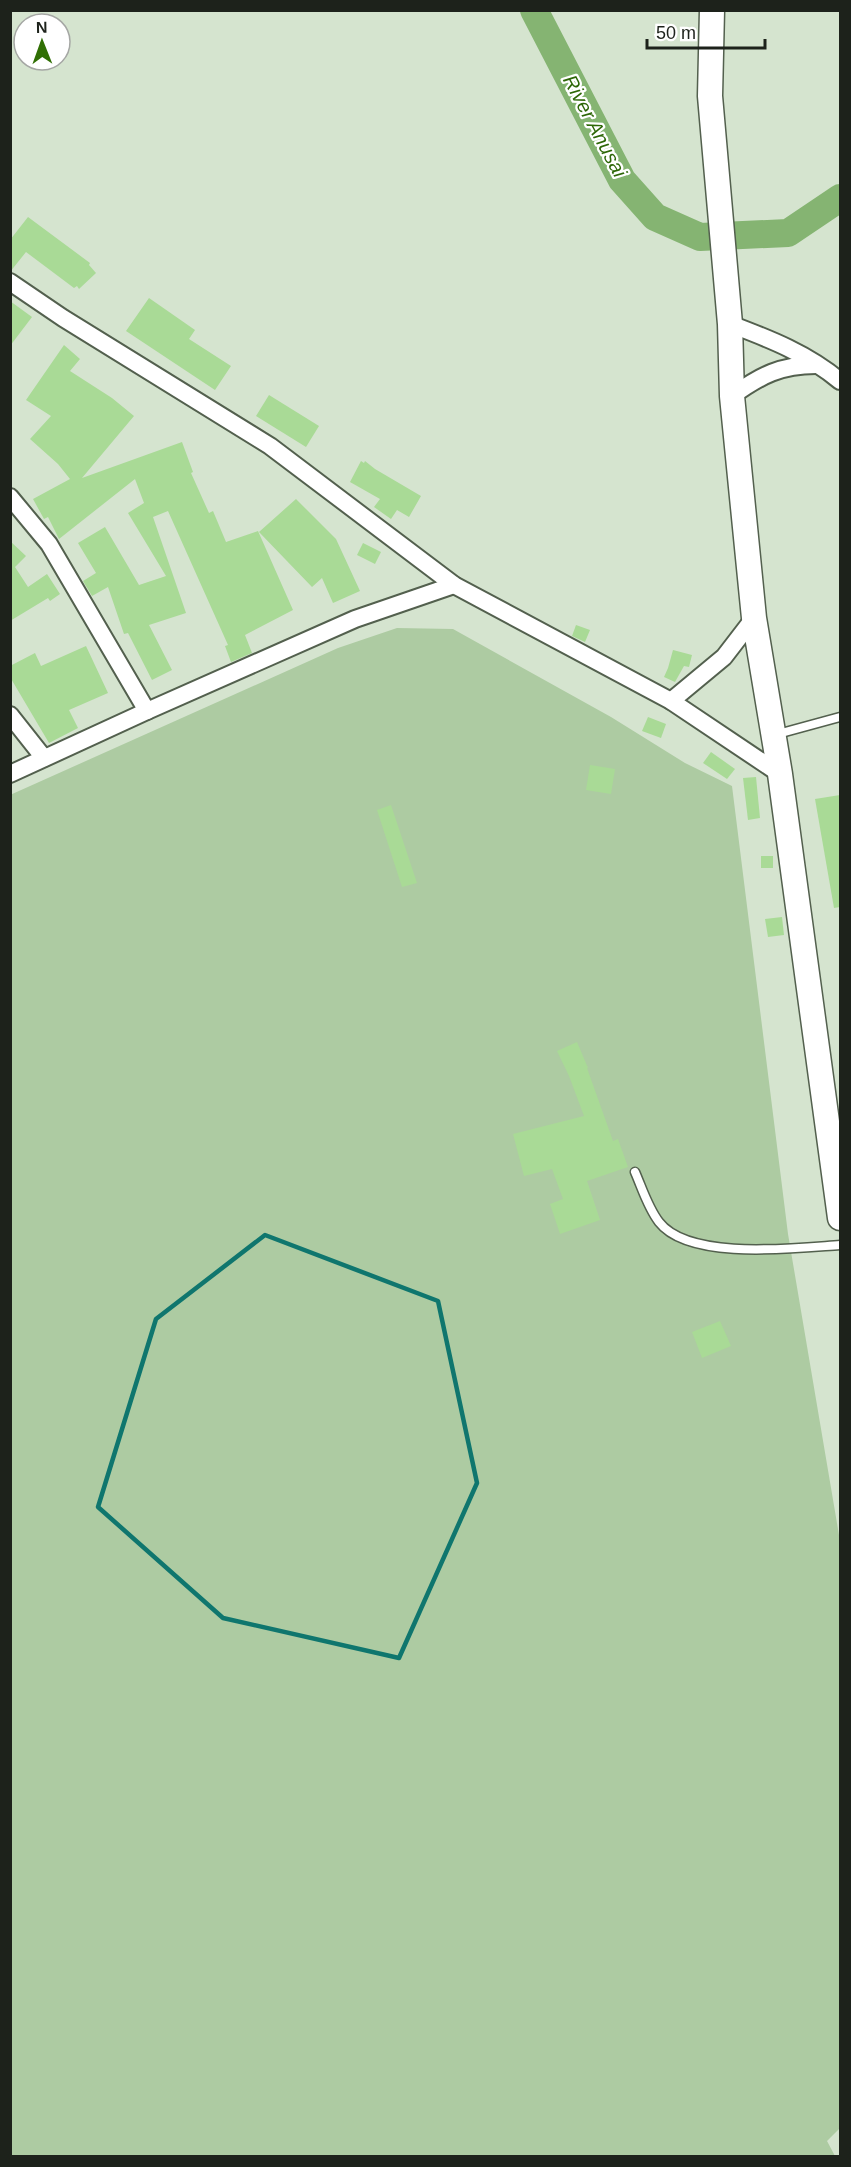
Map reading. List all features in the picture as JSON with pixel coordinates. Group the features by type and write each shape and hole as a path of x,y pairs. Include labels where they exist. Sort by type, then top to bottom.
{"main road":[{"path":"712,10 710,96 730,324 732,396 754,618 780,774 840,1218"}],"street":[{"path":"10,282 63,318 270,446 454,585 671,701 780,774"},
{"path":"730,324 769,338 821,365 840,381"},
{"path":"732,396 771,372 795,365 821,365"},
{"path":"10,497 49,544 147,711"},
{"path":"10,774 355,619 454,585"},
{"path":"671,701 724,657 754,618"},
{"path":"10,715 44,758"}],"lane":[{"path":"774,735 840,717"},
{"path":"635,1172 658,1221 678,1236 704,1245 742,1249 840,1245"}],"highlighted area":[{"path":"265,1235 438,1301 477,1483 399,1658 223,1618 98,1507 156,1319"}],"green space":[{"path":"397,628 453,629 611,717 685,763 732,786 788,1234 840,1541 840,2128 827,2141 835,2156 11,2156 10,795 338,648"}],"building":[{"path":"28,217 90,263 89,265 96,273 79,289 77,286 74,288 26,252 10,272 10,240"},
{"path":"149,298 195,330 189,339 231,366 215,390 126,331"},
{"path":"10,301 32,317 10,346"},
{"path":"64,345 80,359 70,371 112,398 134,416 82,478 182,442 193,472 191,473 209,513 213,511 226,542 258,531 293,610 245,635 252,653 231,662 225,646 228,645 168,511 153,517 186,613 149,625 172,670 152,680 128,633 124,634 108,587 92,596 83,581 96,573 78,543 105,527 139,585 166,576 128,513 144,503 135,479 59,539 48,517 44,519 33,499 70,479 58,464 30,439 51,416 26,400"},
{"path":"269,395 319,426 306,447 256,416"},
{"path":"361,461 364,463 365,461 421,496 409,517 397,510 391,519 374,507 380,499 350,482"},
{"path":"296,499 336,539 360,591 333,603 322,578 312,587 259,532"},
{"path":"10,541 26,556 15,567 28,587 47,574 60,594 50,601 48,598 10,621"},
{"path":"363,543 381,552 375,564 357,555"},
{"path":"576,625 590,630 585,642 572,636"},
{"path":"86,646 108,693 69,710 78,728 49,743 10,677 10,666 35,653 41,666"},
{"path":"673,650 692,655 689,667 684,666 675,682 664,677"},
{"path":"648,717 666,724 661,738 642,731"},
{"path":"711,752 735,769 727,779 703,763"},
{"path":"590,765 615,769 611,794 586,790"},
{"path":"756,777 760,818 748,820 743,778"},
{"path":"840,795 840,907 834,908 815,799"},
{"path":"391,805 417,883 402,887 377,810"},
{"path":"761,856 773,856 773,868 761,868"},
{"path":"782,917 784,935 768,937 765,919"},
{"path":"577,1042 613,1141 618,1139 628,1167 587,1181 600,1220 560,1234 550,1204 563,1199 552,1169 524,1176 513,1134 584,1116 557,1051"},
{"path":"720,1321 731,1346 702,1358 692,1332"}],"waterway":[{"name":"River Anusai","path":"534,10 622,180 655,217 700,237 788,233 840,198"}]}
